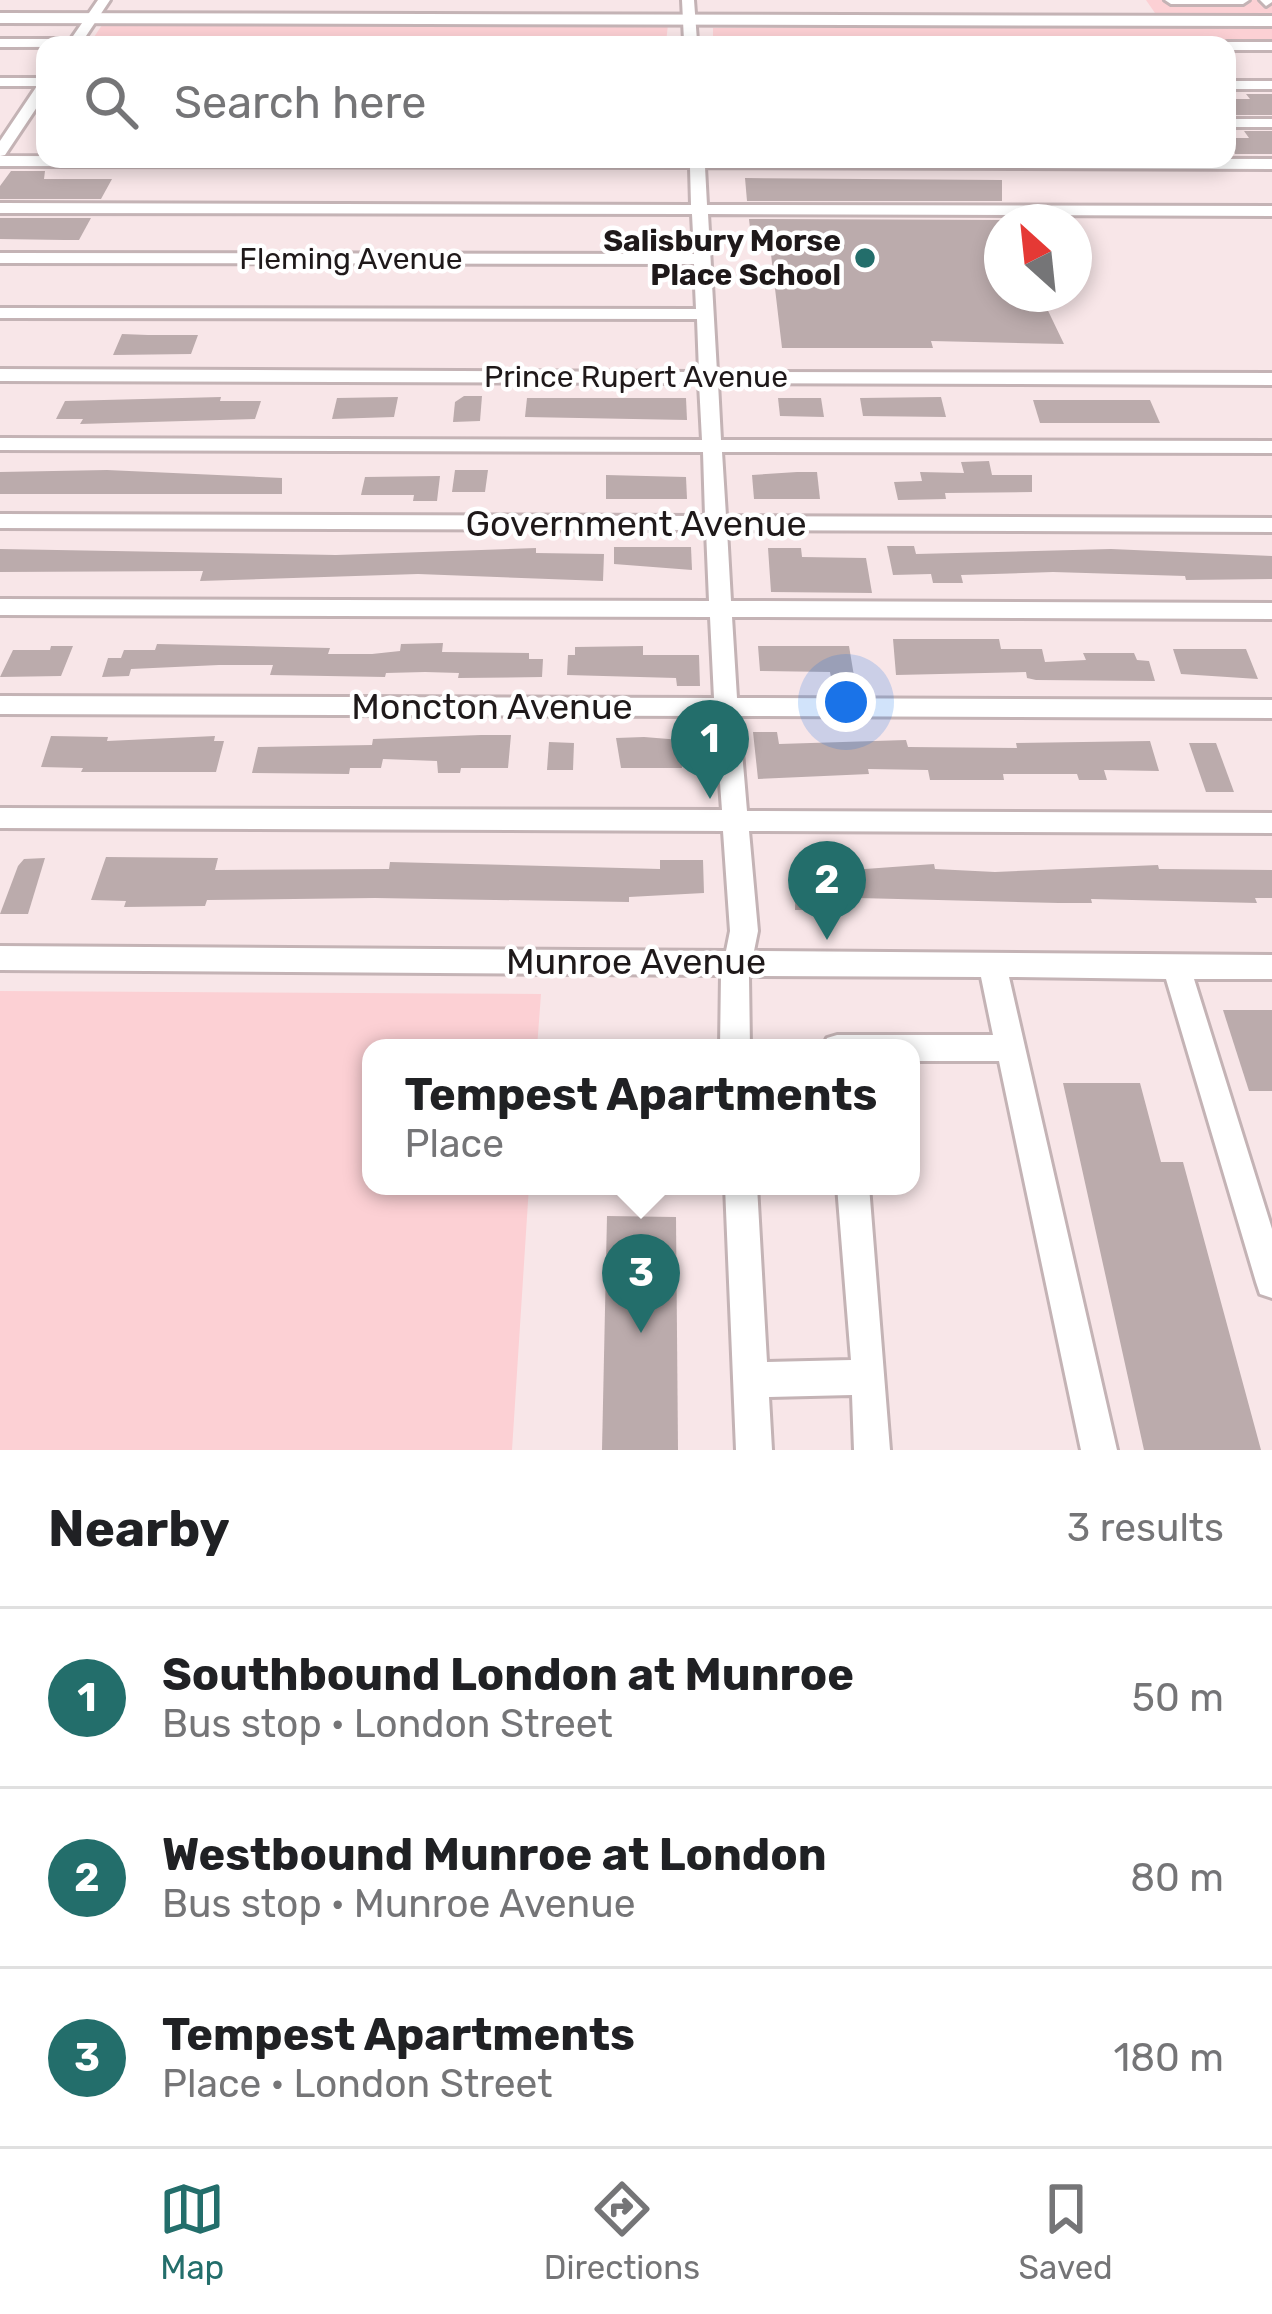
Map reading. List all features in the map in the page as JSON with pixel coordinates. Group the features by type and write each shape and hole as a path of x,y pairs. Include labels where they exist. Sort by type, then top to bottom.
{"main road":[{"path":"0,18 688,10 1272,21"}],"street":[{"path":"80,36 104,0"},
{"path":"1172,0 1268,1"},
{"path":"1209,2 1223,21"},
{"path":"0,43 36,43"},
{"path":"1236,46 1272,46"},
{"path":"0,82 36,83"},
{"path":"1236,85 1272,85"},
{"path":"36,96 0,157 36,157"},
{"path":"0,120 36,120"},
{"path":"1236,123 1272,123"},
{"path":"1236,164 1272,164"},
{"path":"697,168 726,707 744,931 735,962 735,1039"},
{"path":"0,208 1272,211"},
{"name":"Fleming Avenue","path":"0,258 703,260"},
{"path":"0,313 706,314"},
{"name":"Prince Rupert Avenue","path":"0,375 1272,379"},
{"path":"0,444 1272,448"},
{"name":"Government Avenue","path":"0,521 1272,525"},
{"path":"0,607 1272,611"},
{"name":"Moncton Avenue","path":"0,705 1272,709"},
{"path":"0,818 1272,823"},
{"name":"Munroe Avenue","path":"0,958 1272,967"},
{"path":"992,965 1099,1450"},
{"path":"1176,966 1272,1282"},
{"path":"920,1048 1012,1048"},
{"path":"742,1195 754,1450"},
{"path":"854,1195 872,1450"},
{"path":"751,1380 868,1377"}],"shaded area":[{"path":"1146,0 1272,0 1272,14 1155,13"},
{"path":"668,24 667,36 95,36 102,25"},
{"path":"1272,26 1272,44 1236,44 1236,36 713,36 713,28"},
{"path":"0,991 541,994 538,1039 362,1039 362,1195 528,1195 512,1450 0,1450"}],"building":[{"path":"1246,94 1272,94 1272,115 1236,115 1236,99 1250,99"},
{"path":"1244,131 1272,131 1272,154 1236,154 1236,138 1249,138"},
{"path":"11,171 45,171 44,179 112,179 101,199 0,199 0,186"},
{"path":"745,178 1002,180 1002,201 747,201"},
{"path":"0,218 91,218 79,240 64,240 0,239"},
{"path":"749,219 984,220 984,312 1049,312 1064,344 931,341 933,348 782,348 770,246 752,246"},
{"path":"122,334 198,335 191,354 113,355"},
{"path":"464,396 482,396 480,421 453,422 455,402"},
{"path":"221,397 220,401 261,401 255,419 80,424 83,419 56,419 65,401"},
{"path":"398,397 394,417 332,419 337,398"},
{"path":"941,397 946,417 863,416 860,398"},
{"path":"527,398 686,398 687,420 525,417"},
{"path":"778,398 821,398 824,417 780,416"},
{"path":"1033,400 1150,400 1160,423 1040,423"},
{"path":"989,461 992,475 1032,475 1032,492 945,493 946,499 898,500 894,482 922,481 920,472 964,473 961,462"},
{"path":"107,470 282,478 282,494 0,494 0,472"},
{"path":"455,470 488,470 485,492 452,492"},
{"path":"817,472 820,499 754,499 752,475"},
{"path":"606,475 686,477 687,499 606,499"},
{"path":"440,476 437,501 413,501 414,495 361,495 365,477"},
{"path":"887,546 914,546 916,554 1111,549 1272,556 1272,579 1186,580 1185,576 1053,572 961,575 963,583 933,583 931,574 893,575"},
{"path":"614,547 691,547 692,570 614,564"},
{"path":"536,548 536,553 604,554 603,581 418,574 200,581 203,571 0,572 0,549 336,555"},
{"path":"768,548 801,548 802,557 866,558 872,593 771,592"},
{"path":"893,639 999,639 1001,649 1042,649 1045,662 1086,660 1083,653 1134,653 1137,660 1149,661 1155,681 1036,680 1027,678 1026,672 896,675"},
{"path":"443,643 442,652 529,653 529,659 543,659 542,677 458,678 459,673 425,672 386,673 385,677 270,675 273,665 219,665 131,669 129,676 102,677 108,658 121,658 124,650 155,650 157,644 330,648 328,654 372,654 400,651 401,644"},
{"path":"51,646 73,646 61,676 0,677 13,650 50,650"},
{"path":"643,646 643,655 699,655 700,686 677,686 676,678 567,675 568,655 575,655 575,647"},
{"path":"758,646 849,646 855,682 832,683 830,672 760,671"},
{"path":"1173,649 1246,649 1258,679 1181,674"},
{"path":"753,732 777,732 779,744 906,740 908,747 1017,748 1016,743 1150,741 1159,771 1104,770 1107,780 1079,780 1077,774 1003,774 1004,780 930,780 928,770 868,769 869,774 758,779"},
{"path":"511,735 508,768 438,773 437,761 383,759 381,768 350,768 349,774 252,773 258,747"},
{"path":"51,736 108,737 107,741 215,736 214,741 224,741 216,772 81,772 83,768 41,767"},
{"path":"616,738 681,740 682,768 621,768"},
{"path":"549,742 574,743 573,770 547,770"},
{"path":"1189,743 1216,743 1234,792 1206,792"},
{"path":"106,857 218,858 215,870 389,869 390,862 660,869 660,860 703,860 704,893 629,897 629,902 375,898 207,900 205,906 124,907 126,901 91,900"},
{"path":"45,858 28,914 0,914 18,866 24,859"},
{"path":"934,864 935,869 995,872 1158,865 1159,869 1272,870 1272,898 1255,898 1257,903 1091,899 1092,903 1059,903 858,898 858,903 828,903 829,910 795,910 796,874"},
{"path":"1223,1010 1272,1010 1272,1091 1249,1091"},
{"path":"1063,1083 1140,1083 1161,1162 1183,1162 1261,1450 1144,1450"},
{"path":"607,1216 676,1217 678,1450 602,1450"}],"place":[{"name":"Salisbury Morse Place School","path":"865,258"},
{"name":"Southbound London at Munroe","path":"710,799"},
{"name":"Westbound Munroe at London","path":"827,940"},
{"name":"Tempest Apartments","path":"641,1333"}]}
